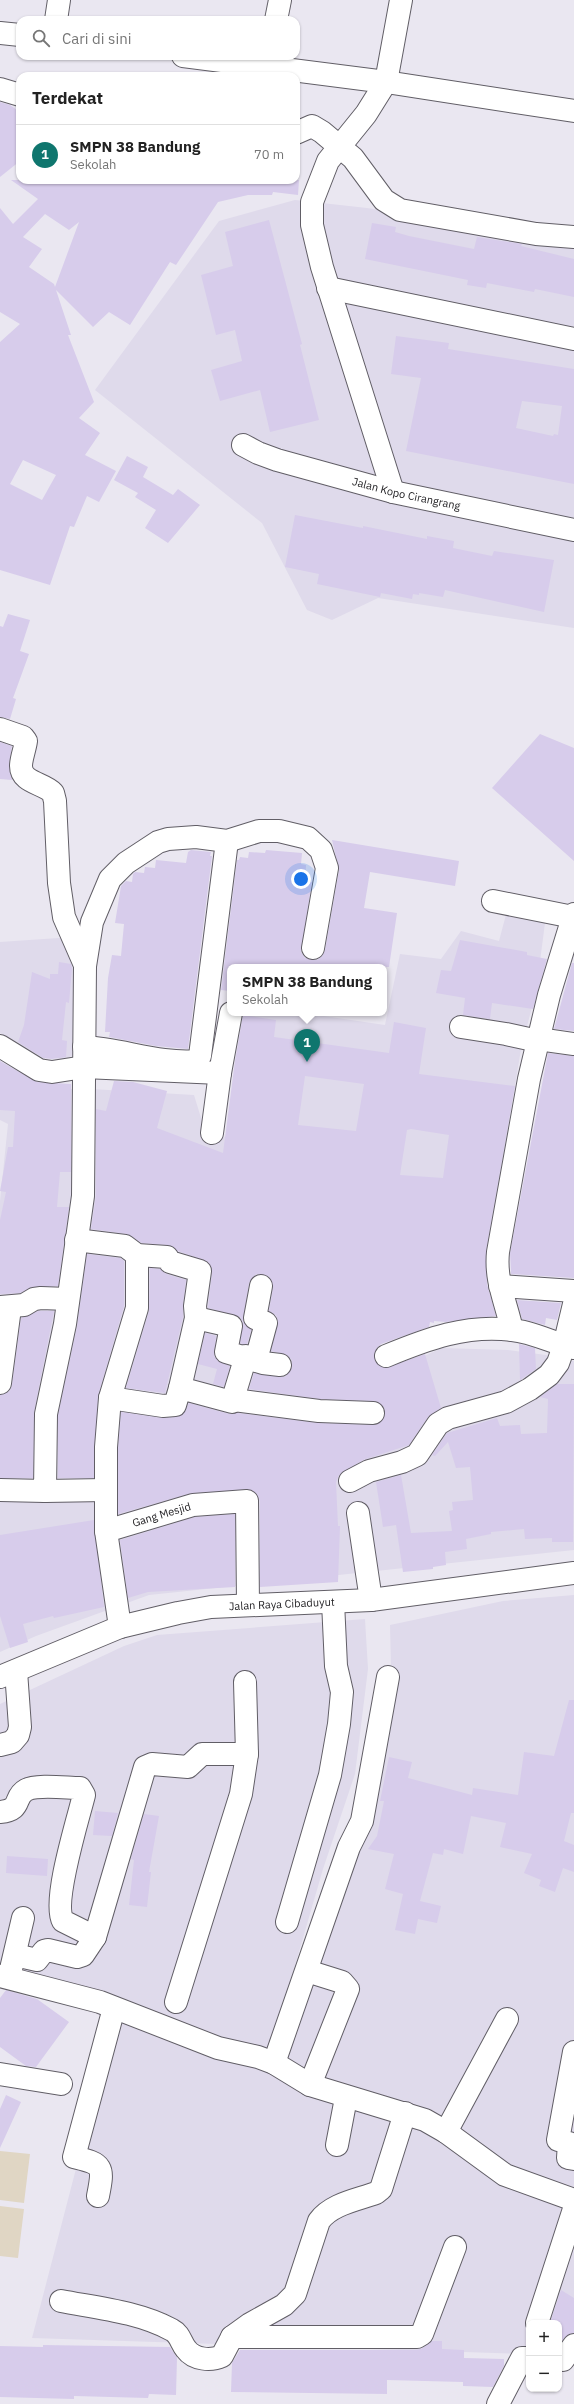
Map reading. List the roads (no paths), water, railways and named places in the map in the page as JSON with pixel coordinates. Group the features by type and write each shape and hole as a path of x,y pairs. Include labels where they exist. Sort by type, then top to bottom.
{"street":[{"path":"57,16 59,0"},
{"path":"277,16 280,0"},
{"path":"393,492 328,288 312,225 312,202 328,161 366,114 386,82 401,0"},
{"path":"404,68 413,0"},
{"path":"0,33 16,35"},
{"path":"253,60 270,61 386,82 574,112"},
{"path":"0,89 16,94"},
{"path":"300,131 312,126 340,146 353,158 384,200 400,210 536,234 574,237"},
{"path":"328,288 574,339"},
{"name":"Jalan Kopo Cirangrang","path":"243,445 277,460 393,492 574,530"},
{"path":"0,729 23,737 26,741 21,766 23,773 29,780 53,792 55,801 59,883 64,917 85,966"},
{"path":"45,1491 46,1414 65,1324 83,1196 85,966 92,922 99,902 110,880 126,863 158,842 168,839 196,837 227,841 259,831 279,831 308,838 321,850 327,868 313,948"},
{"path":"0,1046 39,1070 52,1072 84,1057 107,1049 182,1062 196,1061 200,1056 227,841"},
{"path":"493,901 573,915 538,1040 498,1252 496,1273 506,1299 512,1330"},
{"path":"212,1133 220,1073 230,1016"},
{"path":"461,1027 538,1040 574,1044"},
{"path":"84,1057 220,1073"},
{"path":"76,1240 125,1246 137,1255 167,1257 170,1262 200,1271 195,1306 196,1318 175,1405 163,1406 110,1398"},
{"path":"120,1627 106,1531 105,1490 110,1398 137,1308 137,1255"},
{"path":"234,1400 266,1323 255,1318 261,1286"},
{"path":"500,1286 574,1291"},
{"path":"0,1383 5,1308 24,1305 34,1299 68,1299"},
{"path":"350,1481 369,1471 402,1462 417,1455 425,1446 438,1424 448,1418 506,1402 549,1375 569,1347 574,1304"},
{"path":"196,1318 231,1326 226,1352 280,1365"},
{"path":"386,1356 429,1339 469,1329 512,1330 569,1347"},
{"path":"180,1388 232,1402 234,1400 319,1411 373,1413"},
{"path":"0,1490 105,1490"},
{"name":"Gang Mesjid","path":"106,1531 193,1506 247,1501 248,1605"},
{"path":"358,1513 371,1600"},
{"name":"Jalan Raya Cibaduyut","path":"8,1674 120,1627 211,1607 371,1600 574,1573"},
{"path":"287,1922 330,1776 338,1724 342,1692 336,1666 333,1602"},
{"path":"0,1745 12,1742 18,1735 20,1727 8,1674"},
{"path":"274,2063 350,1847 362,1821 388,1677"},
{"path":"176,2002 237,1806 247,1754 244,1682"},
{"path":"15,1955 31,1960 37,1960 44,1951 48,1950 76,1957 83,1956 95,1937 145,1767 152,1764 188,1767 202,1754 247,1754"},
{"path":"0,1812 10,1811 14,1808 23,1792 31,1788 80,1788 83,1790 84,1795 66,1869 60,1910 63,1921 95,1937"},
{"path":"24,1918 15,1955 5,1977 114,2008 218,2048 258,2057 274,2063 310,2085 346,2098 405,2113 425,2120 446,2132 505,2174 574,2200"},
{"path":"307,1971 342,1982 348,1989 310,2085"},
{"path":"98,2196 103,2172 100,2167 97,2164 74,2157 114,2008"},
{"path":"446,2132 506,2019"},
{"path":"574,2052 558,2140 569,2143 568,2158 574,2160"},
{"path":"0,2074 61,2084"},
{"path":"337,2145 346,2098"},
{"path":"61,2301 135,2316 173,2330 189,2353 210,2360 222,2356 232,2337 250,2324 284,2304 296,2294 319,2221 324,2214 334,2208 376,2193 381,2189 405,2113"},
{"path":"538,2320 574,2209"},
{"path":"232,2337 417,2337 422,2334 455,2247"},
{"path":"498,2404 526,2355"}],"place":[{"name":"SMPN 38 Bandung","path":"307,1062"}]}
